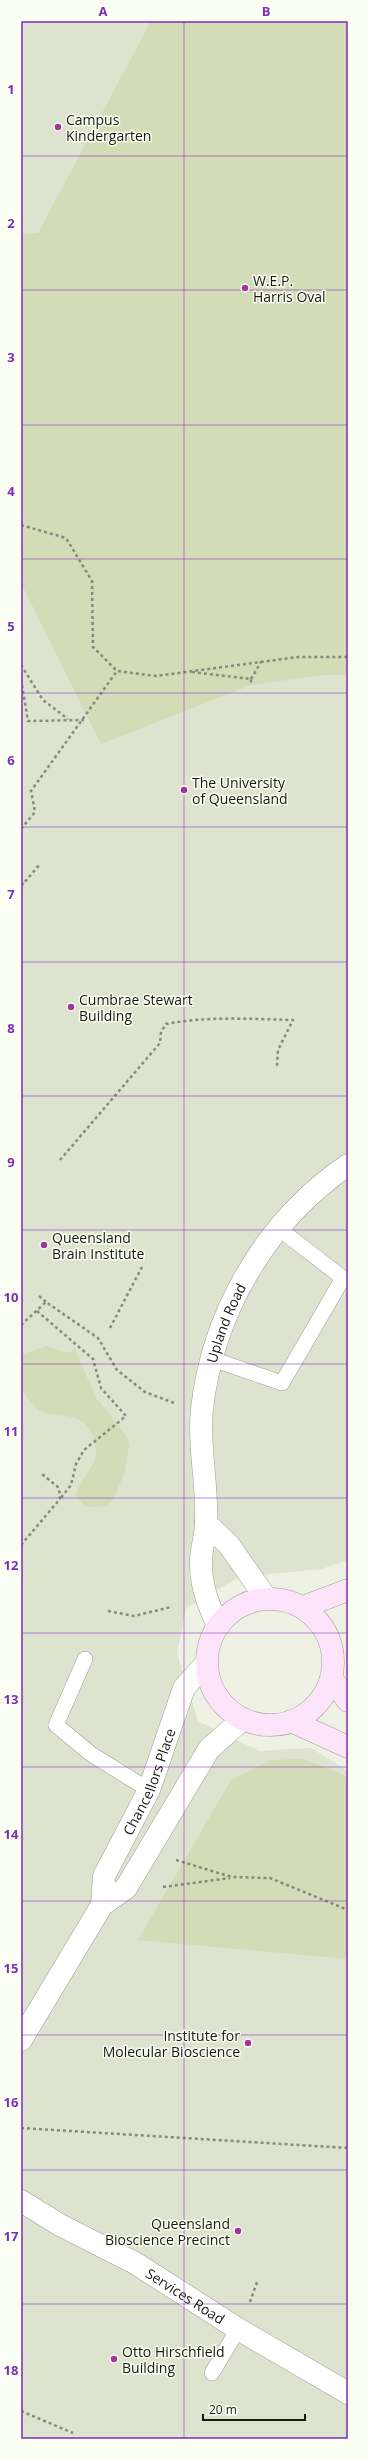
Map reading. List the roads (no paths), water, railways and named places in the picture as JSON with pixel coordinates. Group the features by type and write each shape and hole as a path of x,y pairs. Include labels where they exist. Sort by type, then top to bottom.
{"main road":[{"path":"303,1607 348,1590"},
{"path":"266,1598 285,1600 303,1607 340,1645 332,1679 323,1697 309,1712 291,1722 270,1725 258,1724 243,1719 228,1709 217,1696 209,1680 206,1663 209,1644 218,1626 230,1612 248,1602 266,1598"},
{"path":"332,1679 348,1700"},
{"path":"291,1722 348,1748"}],"street":[{"name":"Upland Road","path":"218,1626 206,1599 200,1565 206,1523 200,1450 202,1408 220,1327 254,1260 278,1228 332,1176 348,1165"},
{"path":"206,1523 229,1545 266,1598"},
{"name":"Chancellors Place","path":"102,1905 104,1876 149,1790 184,1688 206,1663"},
{"name":"Chancellors Place","path":"21,2040 102,1905 126,1888 209,1749 243,1719"},
{"name":"Services Road","path":"21,2201 60,2225 135,2263 238,2329 348,2393"}],"lane":[{"path":"212,1359 282,1383 343,1278 278,1228"},
{"path":"85,1659 56,1725 90,1754 149,1790"},
{"path":"212,2373 238,2329"}],"place":[{"name":"Campus Kindergarten","path":"58,127"},
{"name":"W.E.P. Harris Oval","path":"245,288"},
{"name":"The University of Queensland","path":"184,790"},
{"name":"Cumbrae Stewart Building","path":"71,1007"},
{"name":"Queensland Brain Institute","path":"44,1245"},
{"name":"Institute for Molecular Bioscience","path":"248,2043"},
{"name":"Queensland Bioscience Precinct","path":"238,2231"},
{"name":"Otto Hirschfield Building","path":"114,2359"}]}
